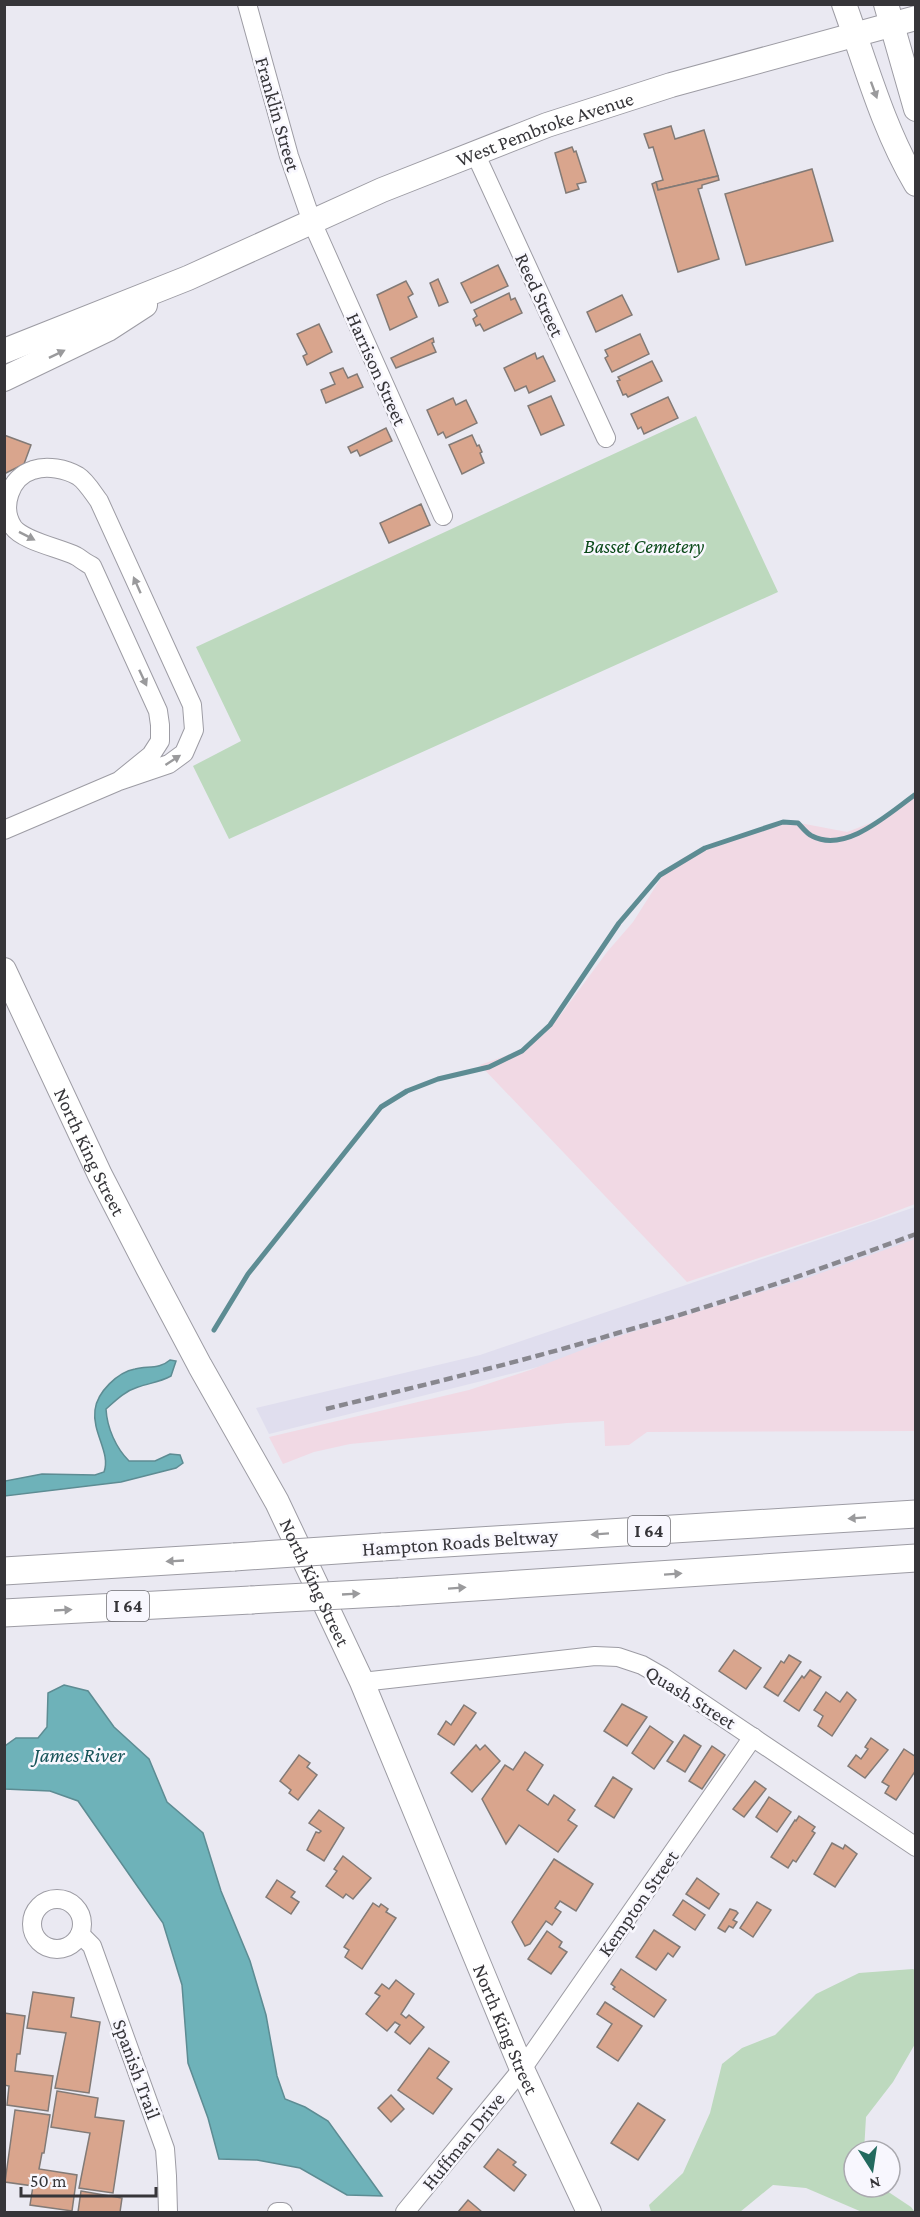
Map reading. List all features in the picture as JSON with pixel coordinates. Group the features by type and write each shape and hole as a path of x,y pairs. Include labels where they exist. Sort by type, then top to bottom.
{"highway":[{"name":"Hampton Roads Beltway","path":"4,1571 915,1514"},
{"name":"I 64","path":"4,1613 399,1592 915,1558"}],"main road":[{"path":"844,4 883,115 915,184"},
{"name":"West Pembroke Avenue","path":"4,351 188,278 382,190 547,125 671,85 855,35 889,14 915,18"},
{"path":"889,14 915,109"},
{"name":"West Pembroke Avenue","path":"4,379 108,329 188,278"},
{"name":"North King Street","path":"4,970 100,1175 200,1366 277,1502 362,1682 522,2069 589,2212"}],"street":[{"name":"Franklin Street","path":"247,4 289,156 312,222"},
{"name":"Reed Street","path":"475,153 606,438"},
{"name":"Harrison Street","path":"312,222 443,516"},
{"path":"4,830 119,781 169,764 184,753 194,730 192,705 99,501 79,477 57,468 33,470 20,479 8,493 7,508 14,528 24,536 75,556 92,566 158,711 160,741 151,755 119,781"},
{"name":"Quash Street","path":"362,1682 571,1657 618,1657 642,1665 663,1677 915,1847"},
{"name":"Kempton Street","path":"522,2069 753,1737"},
{"name":"Spanish Trail","path":"80,1934 92,1946 165,2149 168,2212"},
{"name":"Huffman Drive","path":"405,2212 522,2069"},
{"path":"276,2212 283,2212"}],"shaded area":[{"path":"915,793 915,1204 687,1282 480,1065 516,1052 543,1035 633,922 661,878 681,859 714,842 756,832 783,822 847,832 881,819"},
{"path":"915,1207 915,1247 805,1287 538,1367 269,1434 256,1408 480,1355"},
{"path":"915,1239 915,1431 647,1432 629,1445 605,1446 604,1421 350,1444 314,1452 283,1464 269,1437 469,1390 530,1370 613,1338 807,1278"}],"green space":[{"name":"Basset Cemetery","path":"696,416 778,592 229,839 193,766 241,741 196,647"},
{"path":"913,1969 916,1971 915,2044 893,2082 866,2117 865,2139 842,2139 842,2199 899,2199 915,2212 862,2212 806,2188 773,2185 740,2212 651,2212 649,2205 683,2173 710,2113 722,2064 742,2048 775,2035 816,1994 859,1973"}],"water":[{"path":"170,1360 176,1361 171,1376 125,1393 106,1409 113,1437 129,1461 155,1461 170,1454 180,1455 183,1463 176,1468 121,1482 5,1496 5,1481 42,1474 95,1475 104,1472 105,1458 95,1418 100,1396 109,1384 122,1374 135,1369 158,1366"},
{"name":"James River","path":"64,1685 88,1691 114,1727 149,1759 167,1802 203,1833 221,1891 250,1961 266,2015 277,2076 285,2099 305,2107 328,2121 382,2196 347,2195 300,2168 257,2160 219,2159 208,2118 188,2063 182,1985 163,1923 78,1801 50,1791 5,1789 5,1746 16,1738 38,1738 47,1727 48,1693"}],"building":[{"path":"671,126 675,139 704,130 718,176 658,190 656,182 663,180 653,147 649,148 644,134"},
{"path":"572,147 574,152 576,151 586,182 577,184 579,189 566,193 555,153"},
{"path":"812,169 833,241 746,265 725,194"},
{"path":"718,176 719,180 702,185 702,188 698,189 719,259 678,272 652,184 656,182 658,190"},
{"path":"498,265 508,286 471,303 461,283"},
{"path":"438,279 448,302 439,306 430,283"},
{"path":"406,281 413,294 408,297 417,317 390,330 377,295"},
{"path":"509,293 511,300 515,298 522,313 484,331 480,324 476,326 473,319 477,316 474,310"},
{"path":"622,295 632,315 596,332 587,312"},
{"path":"319,324 332,352 307,365 303,356 307,354 297,334"},
{"path":"640,334 649,354 612,372 605,358 608,356 605,350"},
{"path":"433,338 432,343 436,352 396,368 391,358"},
{"path":"535,353 537,359 543,356 555,381 529,393 526,386 515,391 504,368"},
{"path":"652,361 662,381 628,397 626,394 623,395 617,381 620,380 618,377"},
{"path":"343,368 348,378 357,374 363,387 326,403 321,390 335,384 330,373"},
{"path":"551,396 564,425 541,435 528,406"},
{"path":"668,397 678,418 644,434 641,427 638,429 631,414"},
{"path":"453,398 456,405 466,400 477,423 446,438 443,432 438,435 427,410"},
{"path":"386,428 392,441 360,456 357,450 351,453 348,447"},
{"path":"4,435 31,445 24,464 4,474"},
{"path":"472,435 482,452 480,453 484,463 462,474 449,445"},
{"path":"421,504 430,525 389,543 380,523"},
{"path":"734,1650 761,1668 746,1689 719,1671"},
{"path":"789,1655 801,1662 778,1696 764,1687 781,1661 784,1663"},
{"path":"810,1670 821,1677 799,1711 784,1701 802,1676 804,1678"},
{"path":"826,1692 840,1702 847,1692 856,1700 832,1736 818,1726 823,1716 814,1710"},
{"path":"622,1704 647,1717 627,1746 604,1731"},
{"path":"464,1705 476,1713 454,1745 438,1734 446,1721 451,1725"},
{"path":"650,1726 673,1742 654,1769 632,1753"},
{"path":"684,1735 701,1746 685,1772 667,1761"},
{"path":"871,1738 888,1750 865,1778 848,1766 856,1755 861,1759 868,1749 865,1747"},
{"path":"476,1745 480,1750 485,1745 500,1761 472,1792 451,1773"},
{"path":"712,1746 725,1755 702,1789 689,1781"},
{"path":"904,1749 916,1757 916,1770 896,1800 885,1793 889,1786 882,1782"},
{"path":"525,1752 543,1765 527,1790 548,1805 554,1795 575,1810 568,1820 577,1826 558,1852 519,1825 506,1844 482,1799 505,1765 513,1770"},
{"path":"299,1755 310,1763 307,1767 317,1775 298,1800 280,1781"},
{"path":"613,1777 632,1789 614,1818 595,1806"},
{"path":"755,1781 766,1789 744,1817 733,1809"},
{"path":"769,1797 791,1812 777,1832 756,1817"},
{"path":"319,1810 344,1828 324,1861 307,1850 316,1832 321,1831 309,1823"},
{"path":"799,1816 815,1827 812,1831 815,1833 796,1862 793,1860 788,1868 771,1857"},
{"path":"832,1843 843,1849 845,1845 857,1854 835,1887 814,1874"},
{"path":"343,1856 371,1878 353,1899 346,1894 343,1898 326,1886 337,1871 334,1869"},
{"path":"554,1859 593,1884 576,1911 560,1901 555,1908 561,1912 552,1925 546,1921 530,1944 525,1946 512,1922"},
{"path":"697,1878 719,1894 709,1909 686,1894"},
{"path":"277,1880 295,1892 291,1897 299,1902 291,1914 266,1897"},
{"path":"683,1900 705,1915 695,1930 673,1915"},
{"path":"757,1902 771,1910 753,1937 740,1928"},
{"path":"373,1903 379,1907 381,1904 388,1909 386,1912 396,1918 362,1969 345,1957 349,1950 344,1947"},
{"path":"730,1909 738,1913 733,1920 737,1922 733,1928 729,1926 725,1932 718,1928"},
{"path":"654,1930 680,1947 673,1957 668,1953 656,1970 636,1957"},
{"path":"547,1931 562,1942 559,1947 567,1952 551,1974 528,1959"},
{"path":"621,1969 666,2000 654,2017 613,1989 615,1987 611,1984"},
{"path":"396,1980 414,1994 401,2014 406,2018 409,2015 424,2027 410,2044 395,2032 400,2025 395,2022 387,2031 366,2014 380,1996 375,1993 382,1984 389,1989"},
{"path":"33,1992 74,1998 71,2017 100,2022 89,2093 55,2088 66,2033 27,2028"},
{"path":"605,2002 642,2026 618,2061 597,2047 612,2024 597,2014"},
{"path":"4,2013 25,2016 20,2054 17,2054 15,2071 53,2076 48,2111 7,2105 9,2086 4,2085"},
{"path":"429,2048 449,2062 437,2078 452,2089 433,2114 398,2090"},
{"path":"57,2091 98,2098 95,2117 124,2121 113,2193 79,2188 90,2133 51,2127"},
{"path":"391,2095 404,2109 391,2122 378,2108"},
{"path":"638,2103 665,2120 638,2160 611,2143"},
{"path":"15,2110 50,2115 39,2169 77,2175 72,2211 30,2205 33,2186 5,2182"},
{"path":"498,2149 516,2162 513,2165 526,2175 514,2191 484,2167"},
{"path":"81,2191 122,2198 120,2212 78,2212"},
{"path":"468,2200 482,2212 458,2212"}],"waterway":[{"path":"214,1330 248,1274 381,1107 407,1091 438,1079 489,1067 522,1051 550,1025 619,923 660,875 705,848 783,822 798,823 810,835 825,840 839,840 853,836 867,829 916,794"}],"railway":[{"path":"326,1409 511,1363 696,1310 916,1234"}]}
